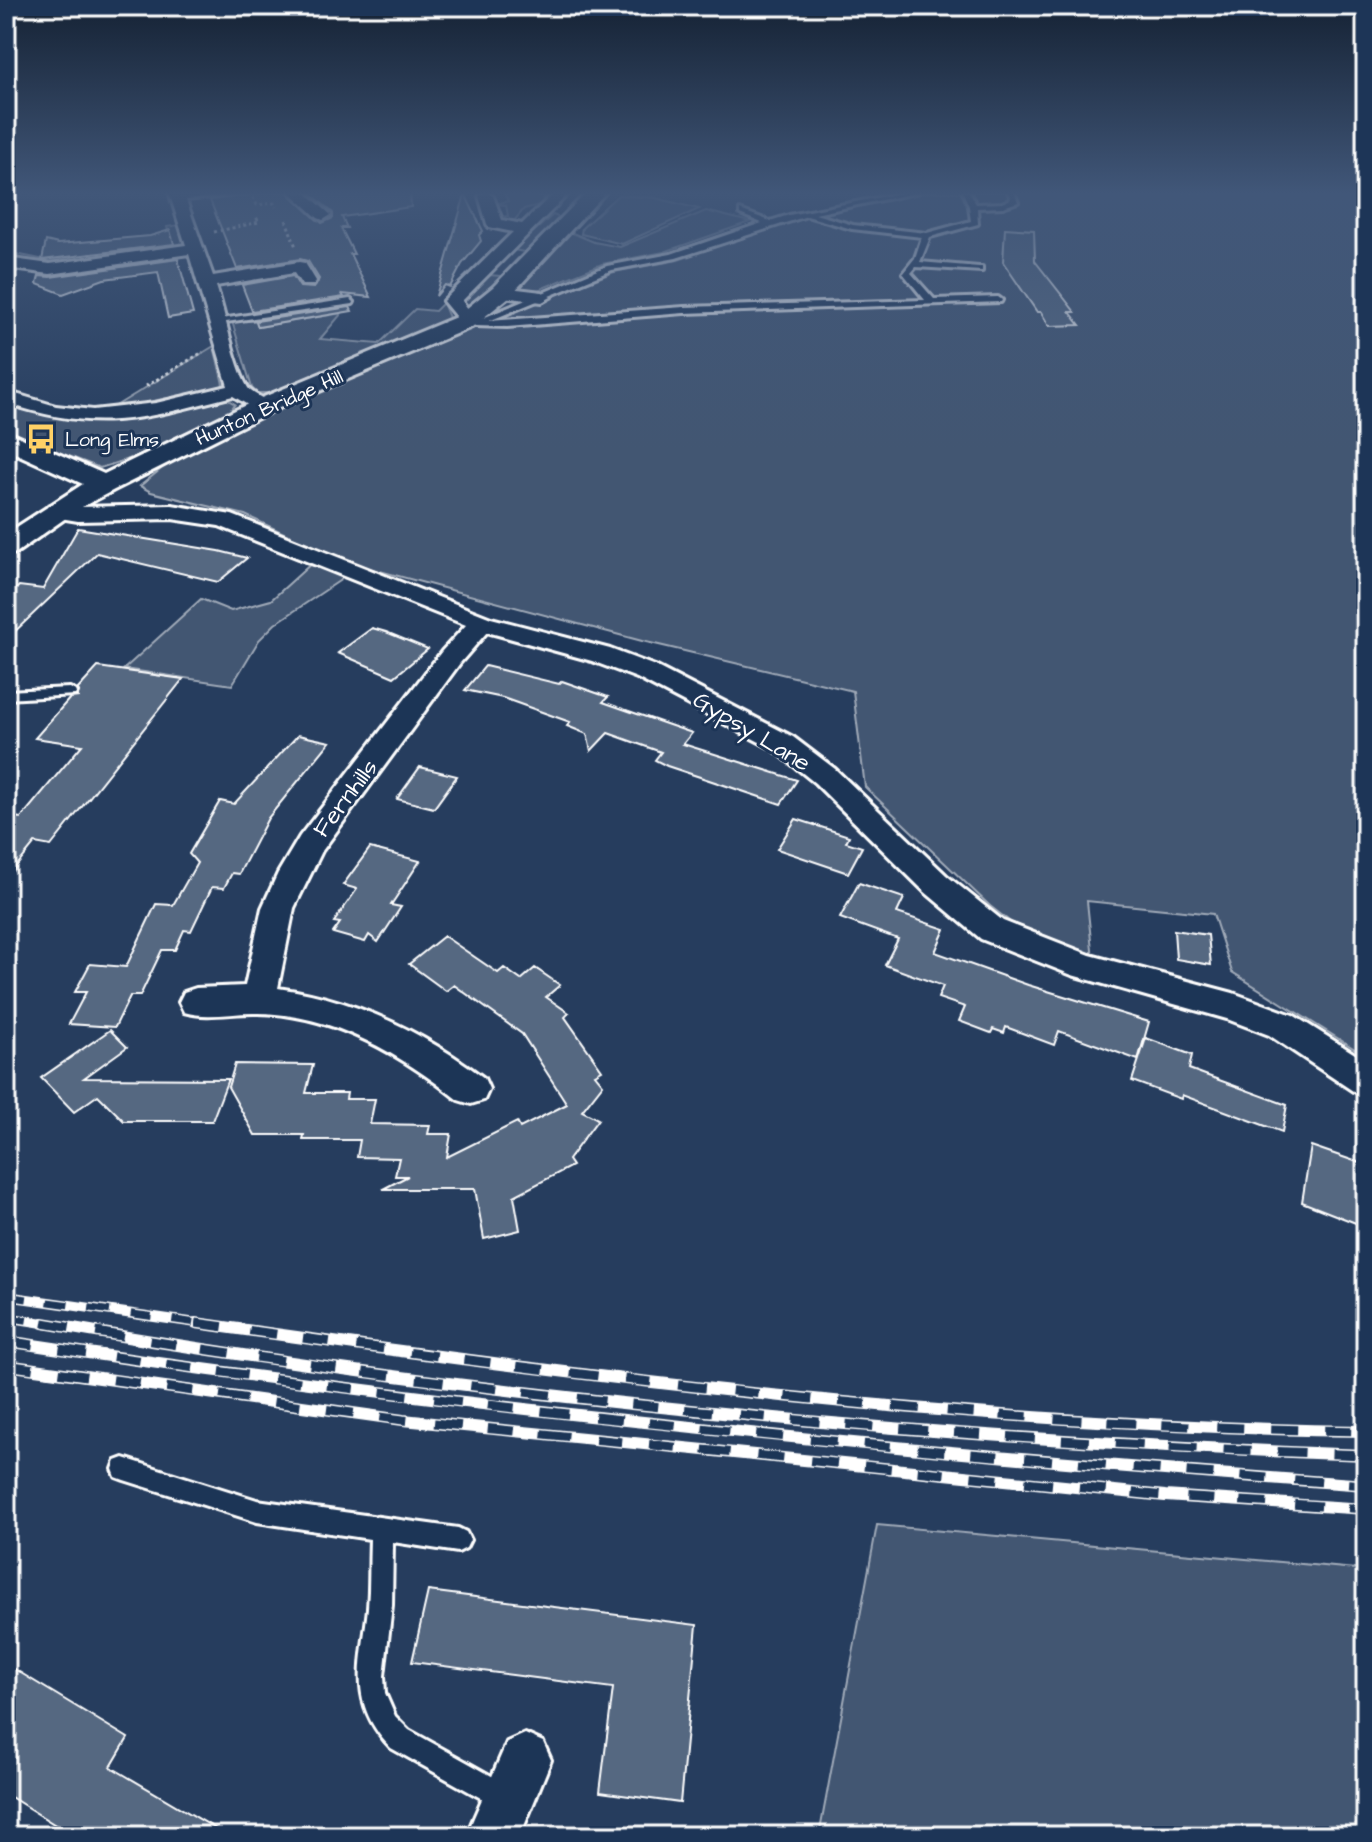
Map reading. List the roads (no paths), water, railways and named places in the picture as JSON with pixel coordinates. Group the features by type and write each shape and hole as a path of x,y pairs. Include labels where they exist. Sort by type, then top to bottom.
{"street":[{"path":"206,278 239,389 242,395 263,406"},
{"path":"207,282 226,278"},
{"path":"465,323 452,301 475,278"},
{"name":"Hunton Bridge Hill","path":"6,547 56,511 104,484 263,406 465,323 515,278"},
{"path":"501,292 542,297"},
{"path":"6,397 56,412 94,416 131,412 239,389"},
{"path":"6,439 104,484"},
{"name":"Gypsy Lane","path":"104,484 172,512"},
{"name":"Gypsy Lane","path":"56,511 78,514 172,512 224,520 482,623 601,655 646,672 783,743 825,776 935,883 992,930 1084,966 1233,1007 1281,1025 1366,1080"},
{"name":"Fernhills","path":"259,999 278,908 289,881 311,844 451,657 482,623"},
{"path":"196,1002 259,999 307,1004 349,1016 388,1034 443,1066 471,1089"}],"lane":[{"path":"465,323 587,278"},
{"path":"911,278 931,301"},
{"path":"465,323 507,324 684,310 998,300"},
{"path":"219,320 350,302"},
{"path":"6,695 70,692"},
{"path":"124,1469 257,1511 458,1540"},
{"path":"382,1529 380,1607 369,1670 376,1710 386,1728 400,1739 508,1798"}],"railway":[{"path":"6,1296 211,1325"},
{"path":"6,1317 55,1325"},
{"path":"43,1323 372,1373 702,1411 1034,1438 1366,1455"},
{"path":"196,1323 487,1362 780,1396 1072,1420 1366,1431"},
{"path":"6,1341 515,1408 1025,1459 1366,1485"},
{"path":"6,1365 403,1420 1165,1496 1366,1509"}],"place":[{"name":"Long Elms","path":"41,439"}]}
